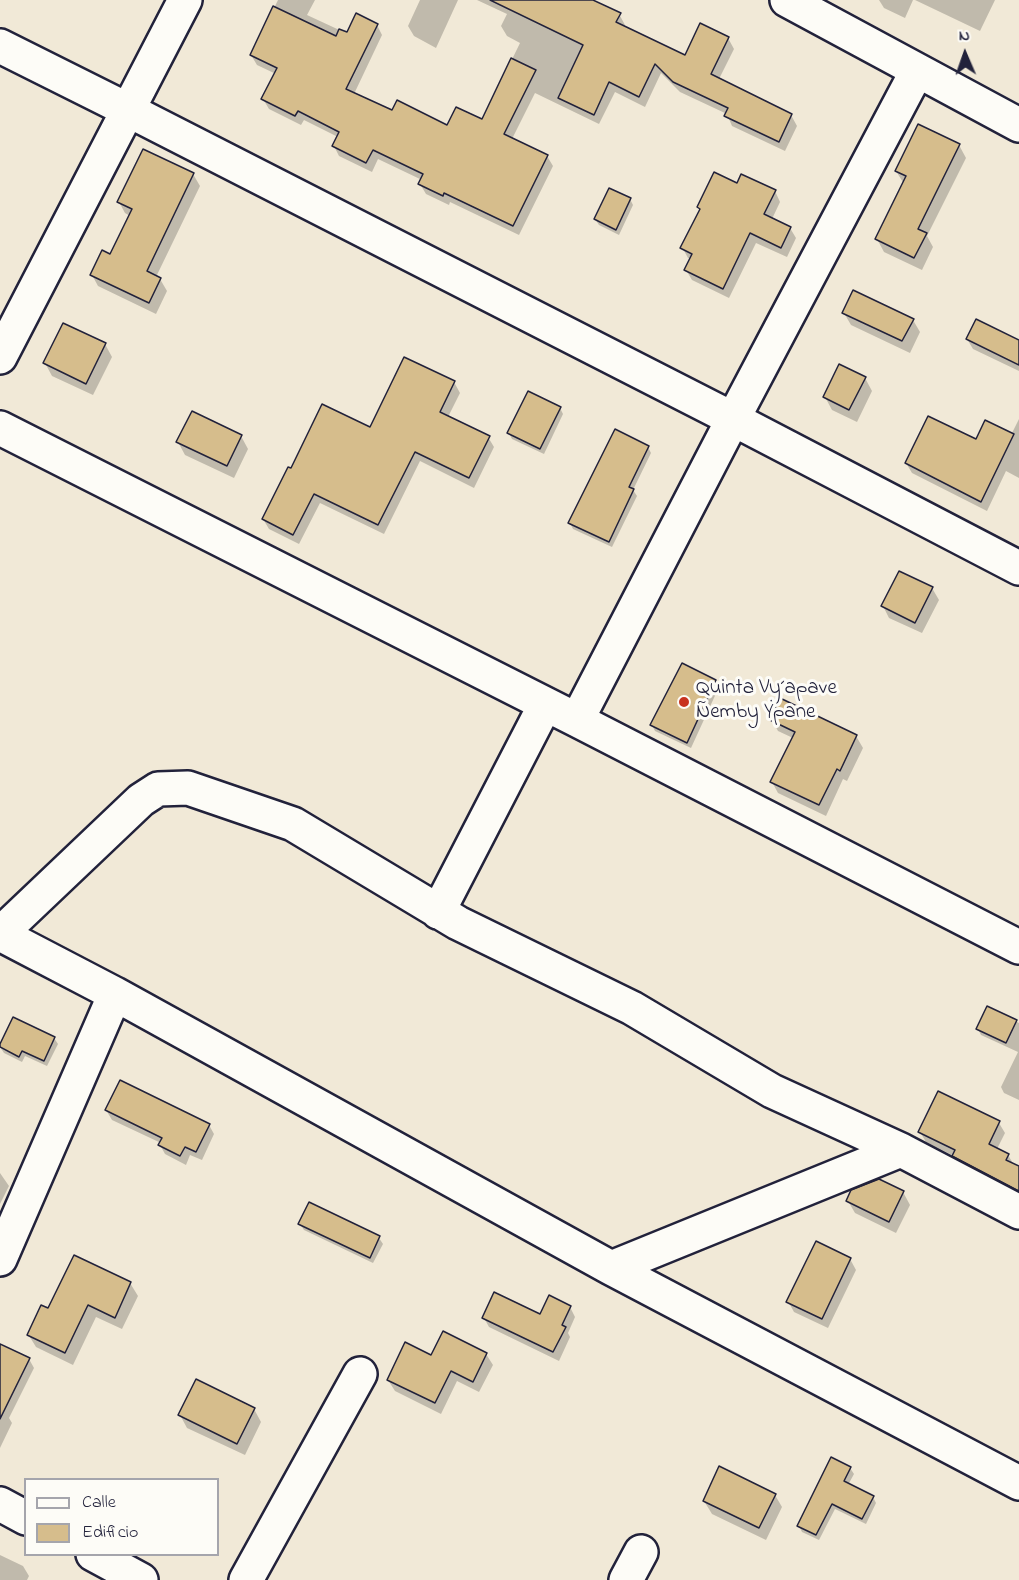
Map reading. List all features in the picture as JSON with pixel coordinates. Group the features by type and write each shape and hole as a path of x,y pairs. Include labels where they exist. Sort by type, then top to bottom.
{"street":[{"path":"0,357 185,0"},
{"path":"786,0 1019,125"},
{"path":"0,46 733,419 1019,568"},
{"path":"577,720 917,71"},
{"path":"0,428 1019,947"},
{"path":"438,912 545,705"},
{"path":"1019,1212 901,1150 772,1091 632,1008 438,912 292,824 188,788 158,789 141,800 0,934 115,994 611,1268 1019,1483"},
{"path":"0,1259 115,994"},
{"path":"611,1268 901,1150"},
{"path":"246,1580 360,1374"},
{"path":"0,1504 24,1517"},
{"path":"97,1556 141,1580"}],"building":[{"path":"490,0 593,0 621,13 616,22 685,55 700,23 729,37 711,74 792,114 779,142 724,116 728,108 673,82 655,64 639,97 609,82 594,115 558,98 583,45"},
{"path":"273,6 336,36 339,29 347,32 356,13 378,24 346,89 392,110 397,100 447,125 456,107 482,119 511,58 536,70 504,134 548,155 513,226 444,193 443,196 418,184 423,174 373,150 366,163 332,146 339,132 298,111 295,116 261,99 277,68 250,55"},
{"path":"918,124 960,144 918,229 927,233 914,258 875,239 906,176 895,171"},
{"path":"143,149 194,173 147,271 161,278 149,303 90,275 102,250 110,254 132,209 117,202"},
{"path":"714,172 737,183 741,174 776,190 764,214 791,227 781,248 750,233 723,289 684,270 692,254 680,248 700,209 697,207"},
{"path":"609,188 631,198 616,230 594,219"},
{"path":"853,290 914,319 902,341 842,313"},
{"path":"976,319 1019,340 1019,365 966,339"},
{"path":"63,323 106,343 86,384 43,363"},
{"path":"404,357 455,381 440,412 490,436 469,478 415,452 378,525 314,494 293,535 262,519 288,467 291,468 322,404 370,427"},
{"path":"839,364 866,377 849,410 823,397"},
{"path":"528,391 561,407 540,449 507,433"},
{"path":"192,411 242,435 227,466 176,442"},
{"path":"928,416 976,439 985,420 1014,434 981,502 905,463"},
{"path":"615,429 649,446 629,487 634,489 609,542 568,523"},
{"path":"899,571 933,587 915,623 881,606"},
{"name":"Quinta Vy´apave Ñemby Ypane","path":"682,663 716,680 687,743 650,725"},
{"path":"780,698 857,735 840,771 837,769 819,805 770,782 795,732 770,720"},
{"path":"987,1006 1017,1020 1006,1043 976,1029"},
{"path":"13,1017 55,1037 44,1061 22,1051 19,1057 0,1047"},
{"path":"120,1080 210,1124 196,1152 185,1147 180,1156 158,1145 162,1138 105,1110"},
{"path":"938,1091 1000,1121 989,1144 1009,1154 1006,1160 1019,1166 1019,1191 952,1156 955,1150 918,1132"},
{"path":"879,1179 904,1191 889,1222 846,1201 851,1190"},
{"path":"309,1202 380,1236 370,1258 298,1224"},
{"path":"816,1241 851,1258 822,1319 786,1302"},
{"path":"74,1255 131,1282 115,1318 88,1305 65,1353 27,1335 41,1305 48,1308"},
{"path":"494,1292 540,1314 549,1295 571,1306 562,1325 566,1327 553,1352 482,1318"},
{"path":"443,1331 487,1353 473,1382 451,1371 435,1403 387,1380 405,1342 431,1355"},
{"path":"0,1344 30,1358 0,1419"},
{"path":"196,1379 255,1408 237,1444 178,1415"},
{"path":"831,1457 851,1467 844,1481 874,1496 862,1519 832,1504 816,1535 797,1526"},
{"path":"719,1466 776,1494 759,1528 703,1501"}],"place":[{"name":"Quinta Vy´apave Ñemby Ypane","path":"684,702"}]}
